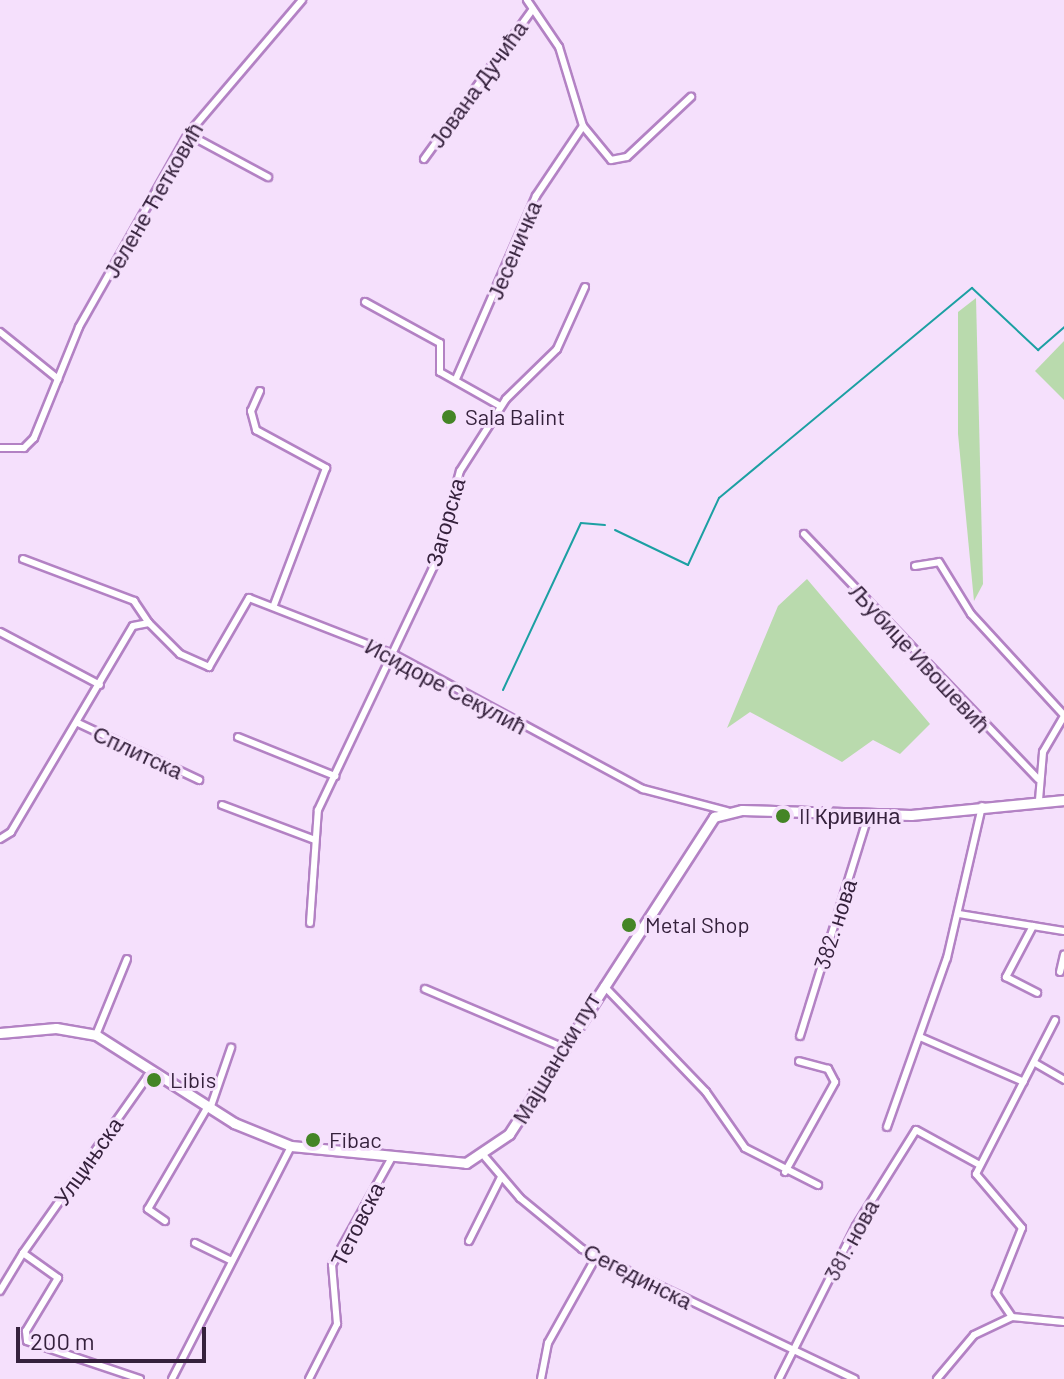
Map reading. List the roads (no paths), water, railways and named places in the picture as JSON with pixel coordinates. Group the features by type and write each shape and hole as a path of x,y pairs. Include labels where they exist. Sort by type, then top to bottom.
{"street":[{"name":"Јелене Ћетковић","path":"0,448 24,448 34,438 58,379 188,134 302,0"},
{"path":"527,0 559,47 583,126 607,157 620,161 691,97"},
{"name":"Јована Дучића","path":"424,159 533,9"},
{"name":"Јесеничка","path":"456,379 536,196 583,126"},
{"path":"188,134 268,177"},
{"name":"Загорска","path":"310,923 318,810 395,655 435,564 460,471 500,406 557,349 585,287"},
{"path":"365,302 440,343 440,372 500,406"},
{"path":"0,332 58,379"},
{"path":"260,391 251,411 256,430 326,468 274,605"},
{"name":"Љубице Ивошевић","path":"804,534 1038,779"},
{"path":"0,839 78,723 133,626 149,623 134,601 23,559"},
{"path":"915,566 939,562 979,624 1064,716 1043,752 1038,779 1039,800"},
{"name":"Исидоре Секулић","path":"149,623 180,654 209,667 219,660 244,600 274,605 395,655 629,782 689,806 727,811"},
{"path":"0,632 100,685"},
{"name":"Сплитска","path":"78,723 199,780"},
{"path":"238,737 335,776"},
{"path":"727,811 869,813 1064,800"},
{"path":"222,805 315,840"},
{"path":"887,1127 920,1037 959,914 982,806"},
{"name":"Мајшански пут","path":"485,1157 509,1134 704,826 727,811"},
{"name":"382. нова","path":"800,1036 869,813"},
{"path":"959,914 1064,931"},
{"path":"1033,926 1006,977 1037,993"},
{"path":"1060,972 1064,954"},
{"path":"96,1035 127,959"},
{"path":"602,983 706,1092 745,1148 785,1172 818,1185"},
{"path":"425,989 562,1047"},
{"path":"1012,1317 996,1293 1022,1228 975,1180 1055,1020"},
{"path":"0,1033 68,1028 96,1035 209,1109 291,1146 452,1164 485,1157"},
{"path":"920,1037 1024,1082"},
{"path":"165,1221 148,1209 209,1109 231,1048"},
{"path":"785,1172 835,1082 828,1069 799,1061"},
{"path":"1035,1063 1064,1080"},
{"name":"Улцињска","path":"0,1291 23,1253 152,1069"},
{"name":"381. нова","path":"790,1353 916,1130 980,1165"},
{"path":"172,1379 230,1260 291,1146"},
{"name":"Сегединска","path":"485,1157 501,1177 596,1257 790,1353 855,1379"},
{"name":"Тетовска","path":"309,1379 337,1324 332,1265 391,1159"},
{"path":"469,1241 501,1177"},
{"path":"195,1243 230,1260"},
{"path":"23,1253 58,1278 26,1331 31,1343 140,1379"},
{"path":"541,1379 548,1343 596,1257"},
{"path":"937,1379 974,1335 1012,1317 1064,1322"},
{"path":"779,1379 790,1353"}],"waterway":[{"path":"615,530 688,565 719,498 972,288 1038,350 1064,327"},
{"path":"503,690 581,523 605,525"}],"place":[{"name":"Sala Balint","path":"449,417"},
{"name":"II Кривина","path":"783,816"},
{"name":"Metal Shop","path":"629,925"},
{"name":"Libis","path":"154,1080"},
{"name":"Fibac","path":"313,1140"}]}
